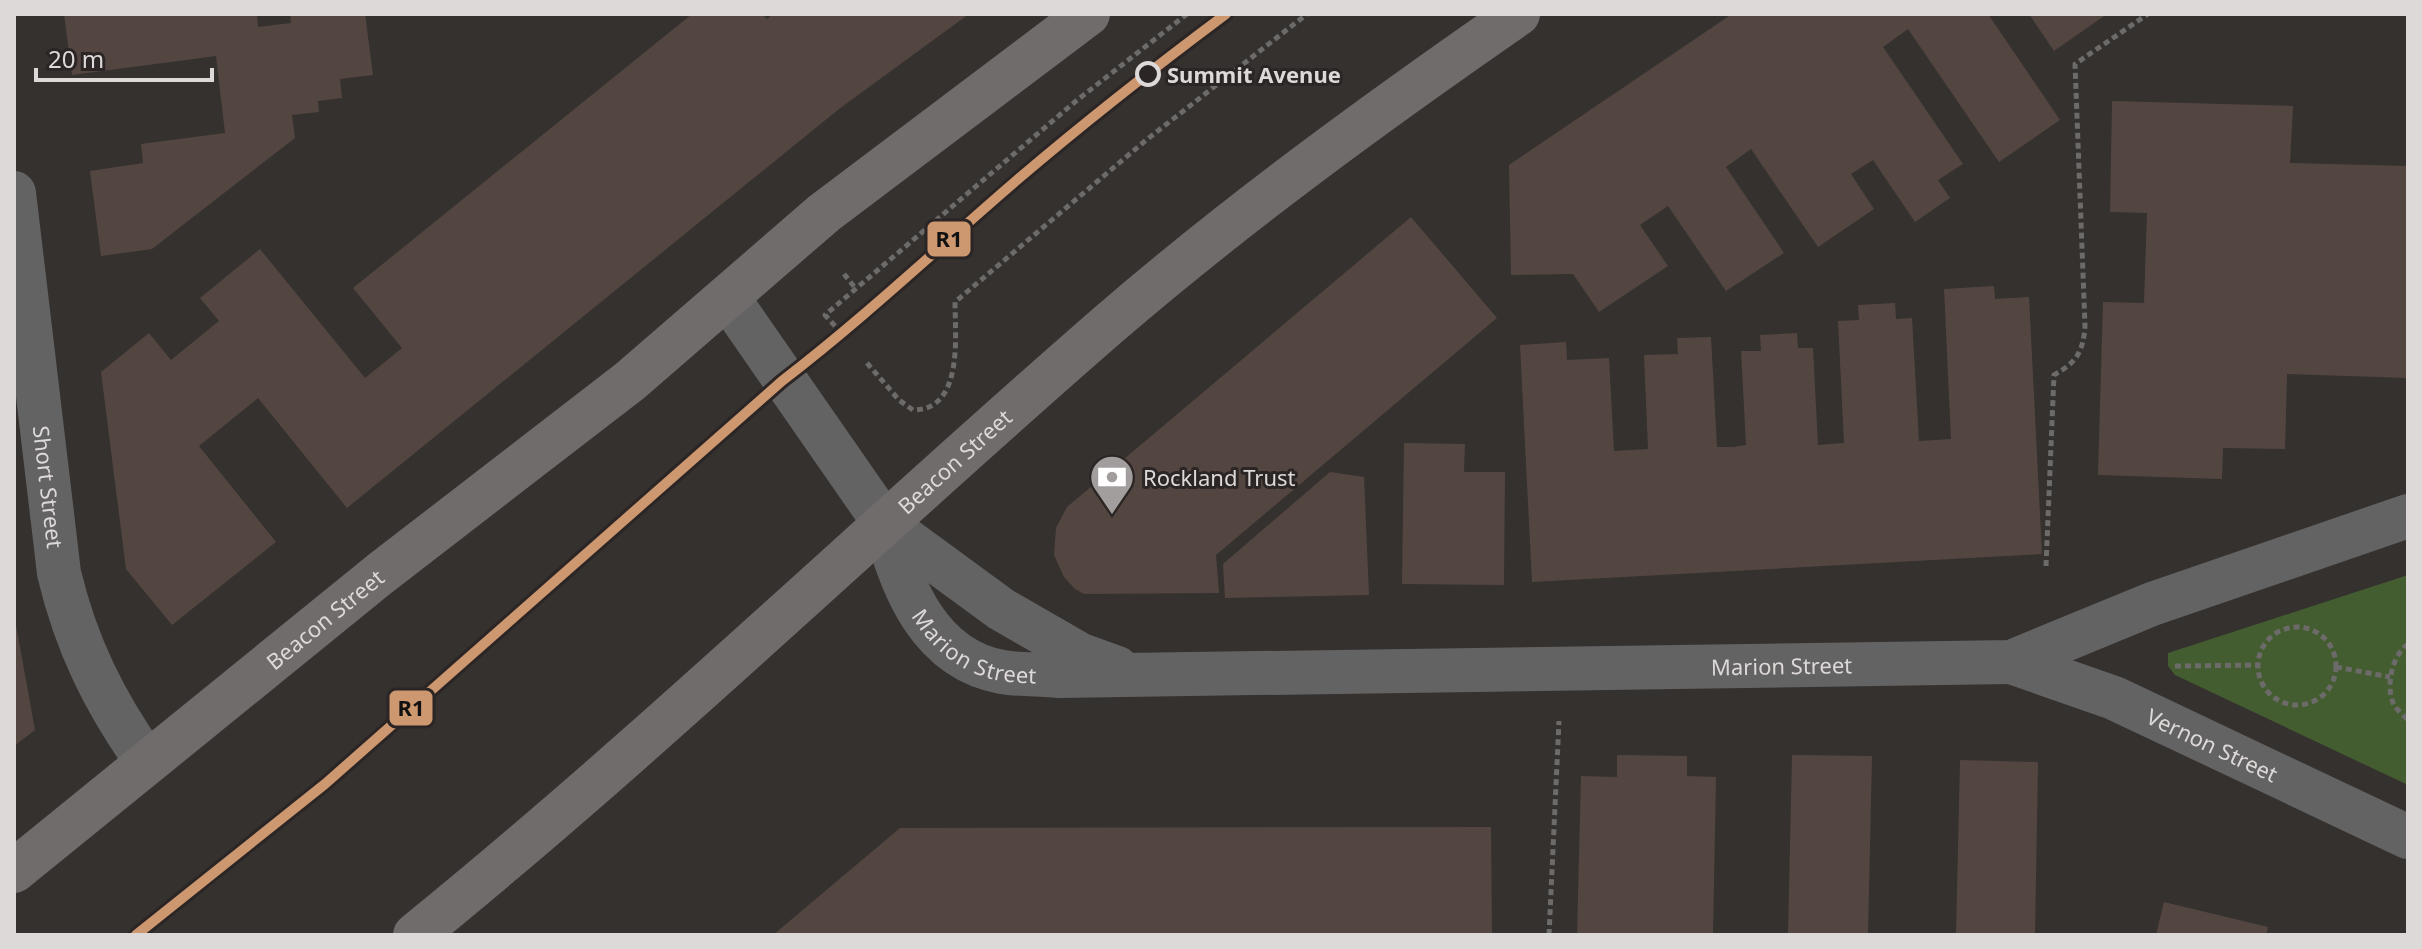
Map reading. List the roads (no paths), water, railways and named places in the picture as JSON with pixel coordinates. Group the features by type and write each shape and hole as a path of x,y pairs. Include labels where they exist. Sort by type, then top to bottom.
{"main road":[{"name":"Beacon Street","path":"14,871 381,573 630,381 824,213 1088,14"},
{"name":"Beacon Street","path":"415,935 779,621 1110,323 1322,154 1518,14"}],"street":[{"name":"Short Street","path":"14,193 59,573 70,619 91,672 113,714 147,762"},
{"name":"Marion Street","path":"728,298 885,524 1027,625 1081,655 1131,673"},
{"name":"Marion Street","path":"885,524 895,564 910,599 932,632 961,656 1001,672 1059,676 2011,662 2152,604 2408,516"},
{"name":"Vernon Street","path":"2011,662 2114,698 2408,837"}],"place":[{"name":"Summit Avenue","path":"1148,74"},
{"name":"Rockland Trust","path":"1112,516"}]}
